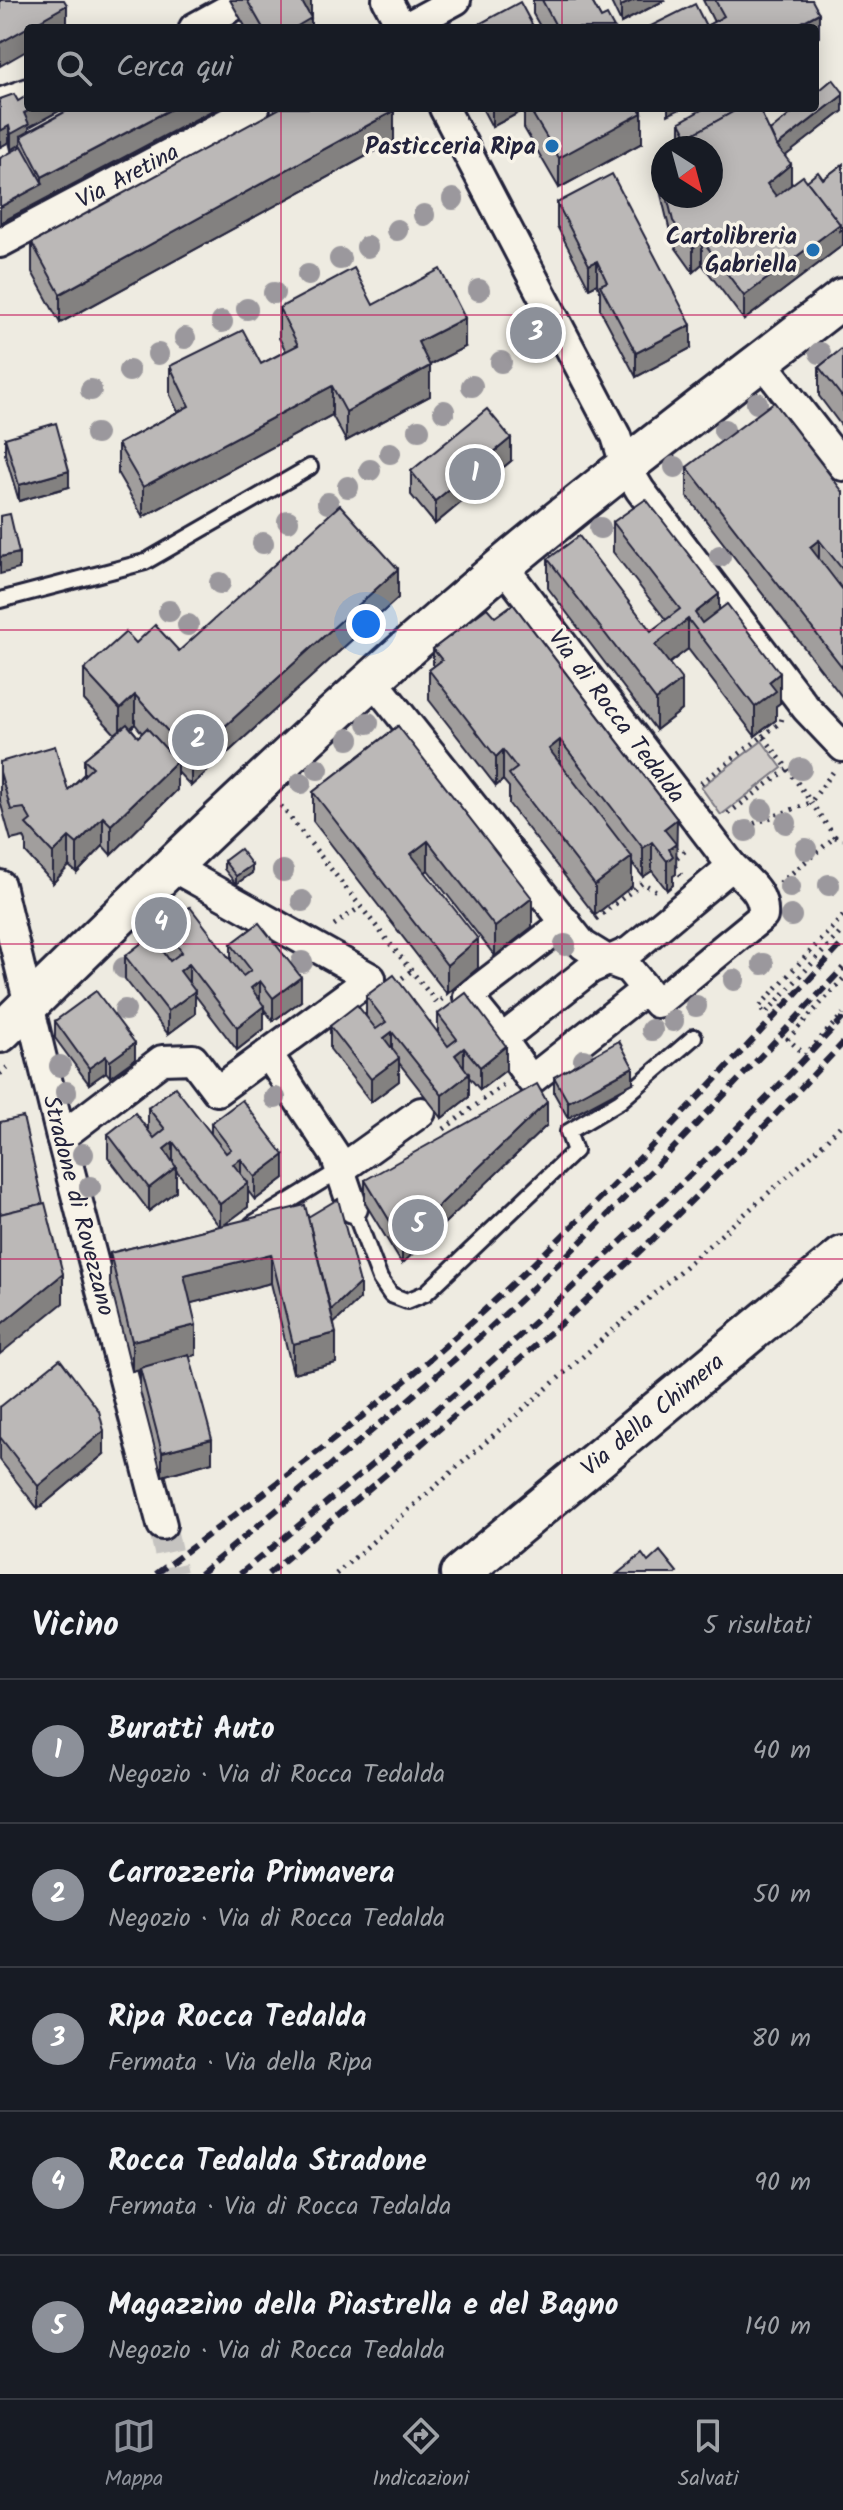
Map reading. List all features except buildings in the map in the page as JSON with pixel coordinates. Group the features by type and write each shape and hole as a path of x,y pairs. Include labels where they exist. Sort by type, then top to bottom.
{"street":[{"path":"387,0 401,24"},
{"path":"411,24 456,0"},
{"path":"201,24 234,6"},
{"path":"0,103 24,94"},
{"name":"Via Aretina","path":"0,243 247,112"},
{"path":"446,112 616,436 625,465 640,490 806,708 839,758"},
{"path":"0,1033 171,866 372,679 625,465 843,298"},
{"path":"762,362 843,466"},
{"name":"Via di Rocca Tedalda","path":"503,566 732,866 762,899"},
{"path":"372,679 576,924 583,945 609,961 628,968 657,1003 763,916 762,899"},
{"path":"61,1137 162,1060 193,1059 217,1091 371,978 171,866"},
{"path":"502,1039 590,969 630,951 732,866"},
{"name":"Stradone di Rovezzano","path":"0,885 61,1137 104,1271 162,1525"},
{"path":"576,924 468,997 531,1080 645,990"},
{"path":"268,1054 335,1155 353,1208"},
{"path":"340,1170 421,1112"},
{"name":"Via della Chimera","path":"460,1574 843,1256"}],"lane":[{"path":"0,600 145,562 310,467"},
{"path":"353,1208 380,1279 391,1295 407,1301 426,1293 575,1151 568,1132 620,1101 694,1037"},
{"path":"233,1236 340,1170"}],"path":[{"path":"696,787 763,736 835,837 843,839"},
{"path":"731,832 810,803 839,758"},
{"path":"726,826 721,819 788,769"},
{"path":"281,806 437,1003 445,997"},
{"path":"762,899 835,837"},
{"path":"676,839 685,851 671,862 684,879"},
{"path":"576,924 642,883 663,894"},
{"path":"843,916 759,1007 765,1014 843,930"},
{"path":"843,979 788,1039 805,1055 843,1014"},
{"path":"421,1112 437,1134 505,1084"},
{"path":"336,1574 815,1152 843,1123"}],"shaded area":[{"path":"762,741 782,768 721,815 701,787"}],"tunnel":[{"path":"162,1525 173,1574"}],"railway":[{"path":"156,1574 369,1411 437,1353 543,1255 645,1153 843,943"},
{"path":"200,1574 401,1406 518,1302 643,1180 843,968"},
{"path":"240,1574 425,1419 532,1324 713,1152 843,1018"},
{"path":"268,1574 595,1293 691,1202 843,1043"}],"place":[{"name":"Pasticceria Ripa","path":"552,146"},
{"name":"Cartolibreria Gabriella","path":"813,250"},
{"name":"Ripa Rocca Tedalda","path":"536,333"},
{"name":"Buratti Auto","path":"475,474"},
{"name":"Carrozzeria Primavera","path":"198,740"},
{"name":"Rocca Tedalda Stradone","path":"161,923"},
{"name":"Magazzino della Piastrella e del Bagno","path":"418,1225"}]}
